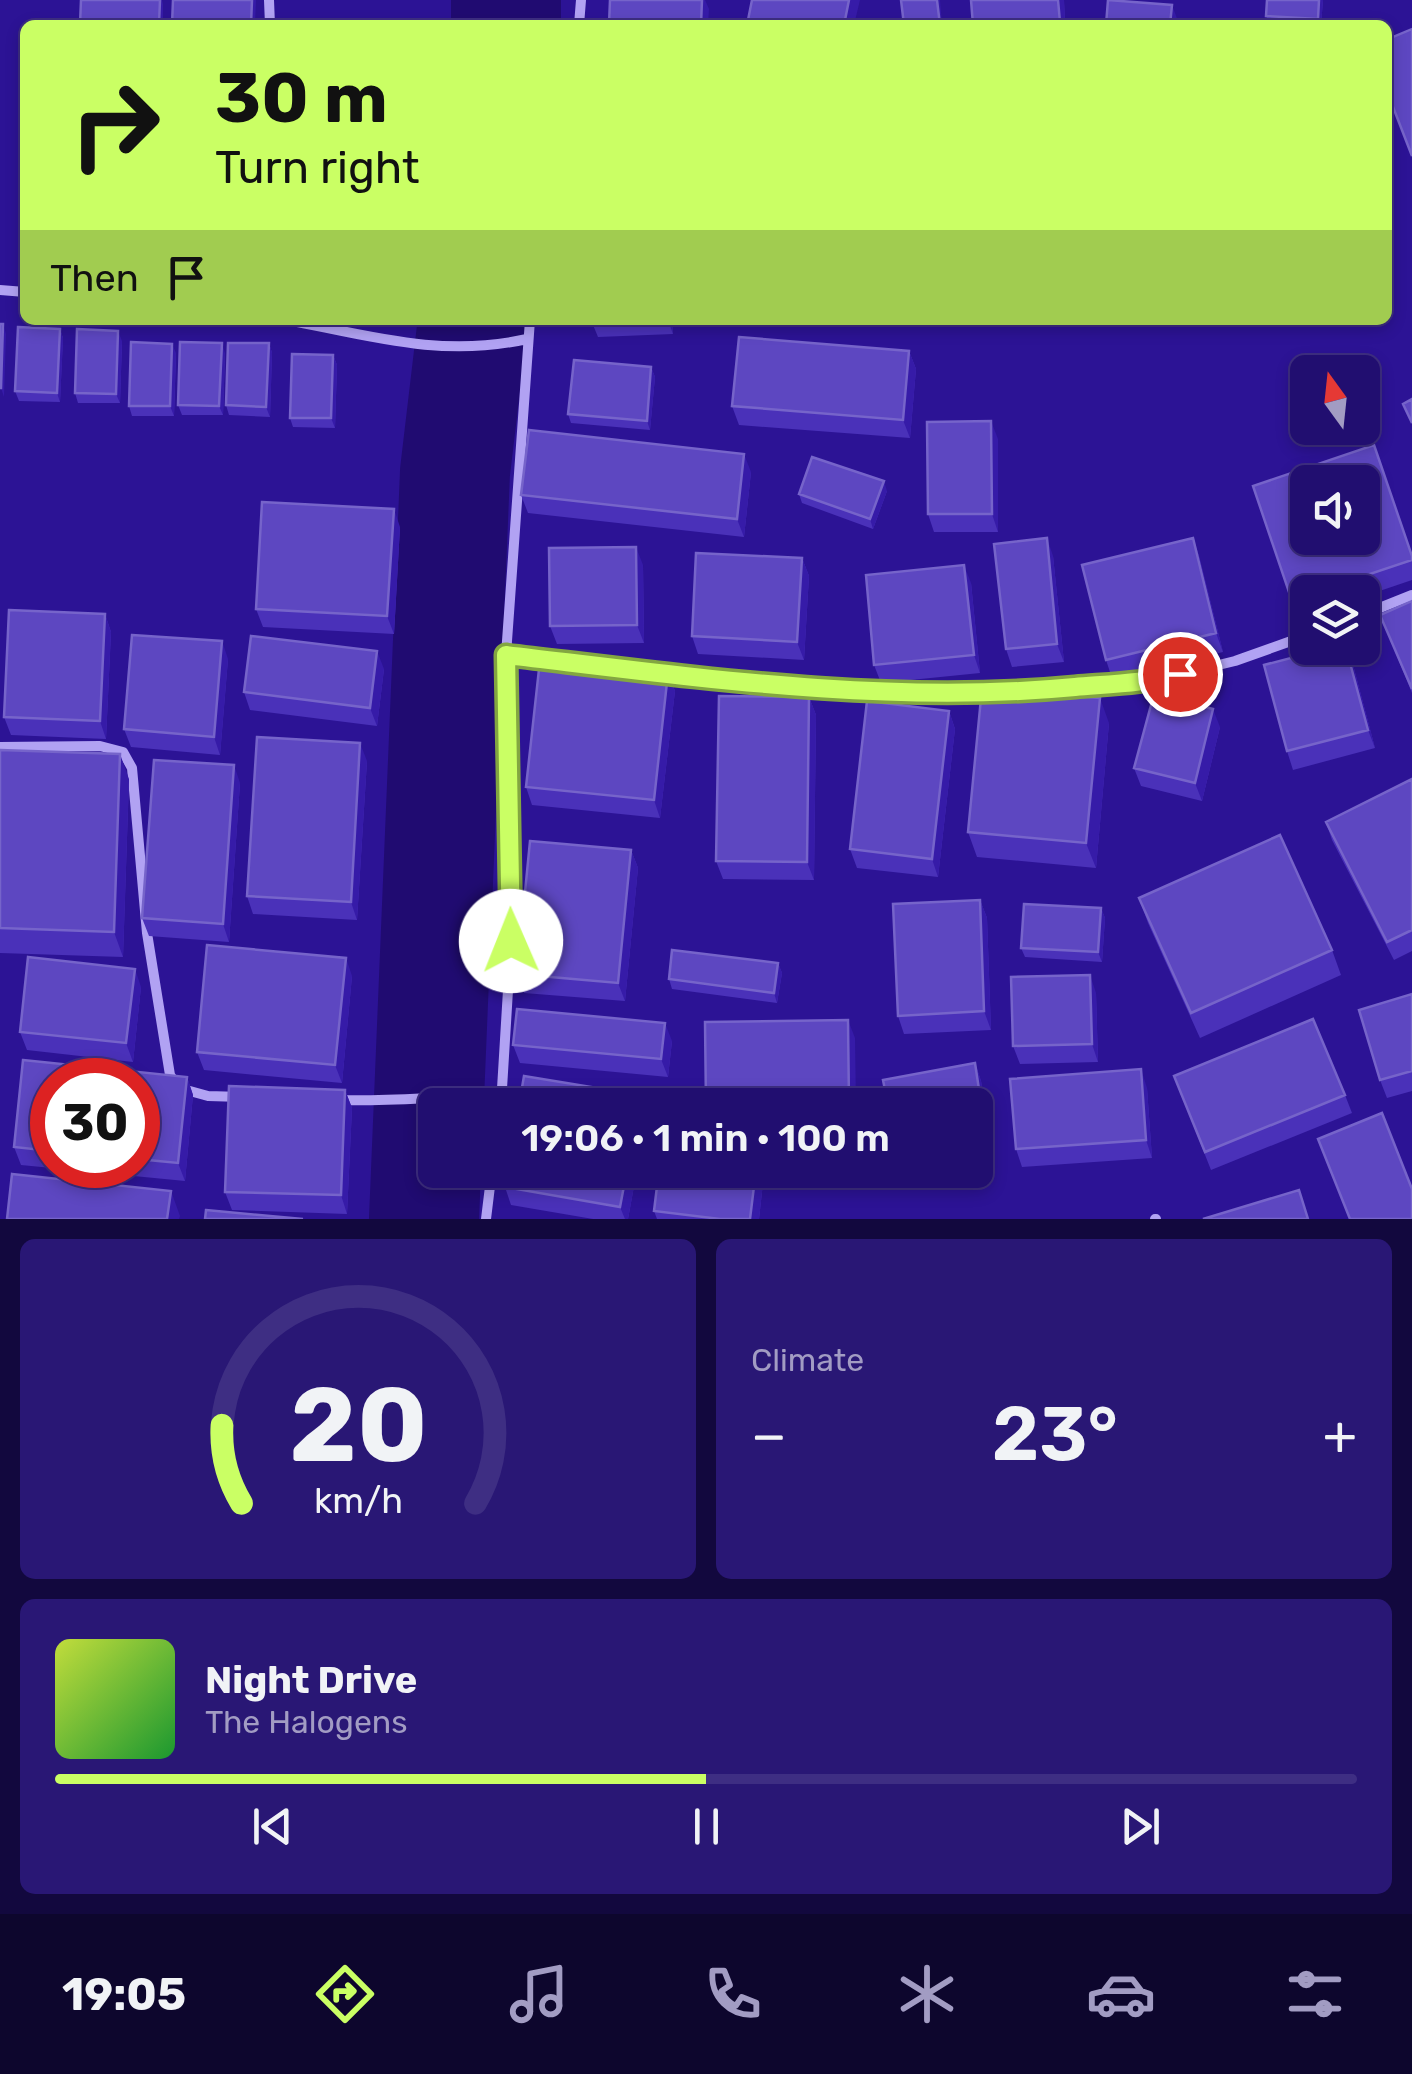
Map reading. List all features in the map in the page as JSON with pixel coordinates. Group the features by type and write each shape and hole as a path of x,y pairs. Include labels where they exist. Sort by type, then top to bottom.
{"street":[{"path":"313,325 429,348 527,339"},
{"path":"503,1088 511,941 506,655 529,325"},
{"path":"1380,607 1412,594"},
{"path":"650,672 916,694 987,694 1153,681 1235,661 1290,641"},
{"path":"506,655 596,666"},
{"path":"0,747 100,746 124,752 132,768 147,932 170,1075 179,1088 208,1096 263,1098"},
{"path":"318,1100 418,1099"},
{"path":"486,1219 490,1188"}],"building":[{"path":"81,0 160,0 159,20 80,20"},
{"path":"173,0 252,0 251,20 172,20"},
{"path":"610,0 702,0 701,20 609,20"},
{"path":"752,0 849,0 845,20 748,20"},
{"path":"901,0 937,0 939,20 903,20"},
{"path":"971,0 1058,0 1060,20 973,20"},
{"path":"1108,0 1172,5 1170,20 1106,20"},
{"path":"1267,0 1319,0 1318,19 1266,16"},
{"path":"1412,29 1412,156 1392,104 1392,37"},
{"path":"3,324 1,388 0,388"},
{"path":"18,327 60,329 57,393 15,391"},
{"path":"77,329 118,331 116,394 75,393"},
{"path":"739,337 909,351 903,420 732,406"},
{"path":"131,342 172,344 170,406 129,406"},
{"path":"180,342 222,343 219,406 178,405"},
{"path":"228,343 269,343 266,407 226,405"},
{"path":"292,354 333,355 331,418 290,418"},
{"path":"574,360 651,367 647,421 568,414"},
{"path":"1412,399 1412,423 1403,404"},
{"path":"991,421 992,514 928,514 927,422"},
{"path":"529,430 744,454 737,519 521,495"},
{"path":"1374,445 1412,560 1367,575 1290,575 1290,595 1253,486 1290,473 1290,555 1380,555 1380,465 1315,465"},
{"path":"812,457 884,481 870,519 799,494"},
{"path":"262,502 394,509 387,616 256,609"},
{"path":"1047,538 1057,644 1006,649 994,544"},
{"path":"1193,538 1216,633 1106,660 1082,565"},
{"path":"636,547 637,625 550,626 549,548"},
{"path":"696,553 802,558 797,642 692,636"},
{"path":"964,565 974,655 874,665 866,575"},
{"path":"1412,601 1412,689 1380,615"},
{"path":"9,610 105,614 100,721 4,717"},
{"path":"132,635 222,641 214,737 124,729"},
{"path":"251,636 377,651 370,708 244,692"},
{"path":"1290,658 1290,665 1351,665 1368,730 1287,751 1264,665"},
{"path":"540,660 668,673 654,800 526,787"},
{"path":"982,688 1100,698 1086,843 968,832"},
{"path":"1154,694 1213,709 1195,783 1134,768"},
{"path":"719,696 809,697 807,862 716,861"},
{"path":"867,701 949,711 932,859 850,849"},
{"path":"257,737 360,743 351,902 247,896"},
{"path":"0,750 120,754 114,932 0,928"},
{"path":"154,760 234,765 223,924 142,918"},
{"path":"1412,779 1412,930 1387,942 1326,822"},
{"path":"1280,835 1332,950 1191,1013 1139,898"},
{"path":"530,841 631,850 618,983 517,974"},
{"path":"980,900 984,1011 898,1016 893,904"},
{"path":"1024,904 1101,908 1098,952 1021,948"},
{"path":"207,945 346,958 335,1065 197,1052"},
{"path":"672,950 778,963 774,993 669,979"},
{"path":"28,957 135,969 126,1043 20,1032"},
{"path":"1090,975 1092,1044 1013,1046 1011,977"},
{"path":"1412,994 1412,1071 1380,1080 1359,1010"},
{"path":"517,1009 665,1023 661,1059 513,1045"},
{"path":"1313,1019 1345,1095 1205,1152 1174,1076"},
{"path":"848,1020 849,1088 706,1088 705,1022"},
{"path":"23,1060 30,1061 30,1149 14,1147"},
{"path":"975,1063 979,1088 885,1088 883,1080"},
{"path":"1141,1069 1146,1140 1016,1149 1010,1079"},
{"path":"160,1074 187,1077 178,1163 160,1161"},
{"path":"524,1076 597,1088 522,1088"},
{"path":"229,1086 345,1090 341,1195 225,1192"},
{"path":"1382,1113 1412,1189 1412,1219 1350,1219 1318,1139"},
{"path":"12,1174 30,1176 30,1188 171,1191 167,1219 7,1219"},
{"path":"511,1188 624,1188 620,1207"},
{"path":"657,1188 754,1188 750,1219 654,1211"},
{"path":"1299,1190 1308,1219 1203,1219"},
{"path":"206,1210 303,1219 205,1219"}],"waterway":[{"path":"506,0 506,20"},
{"path":"424,1219 455,472 472,325"}],"route":[{"path":"511,941 506,655 686,677 916,694 1049,690 1153,681 1180,674"}]}
